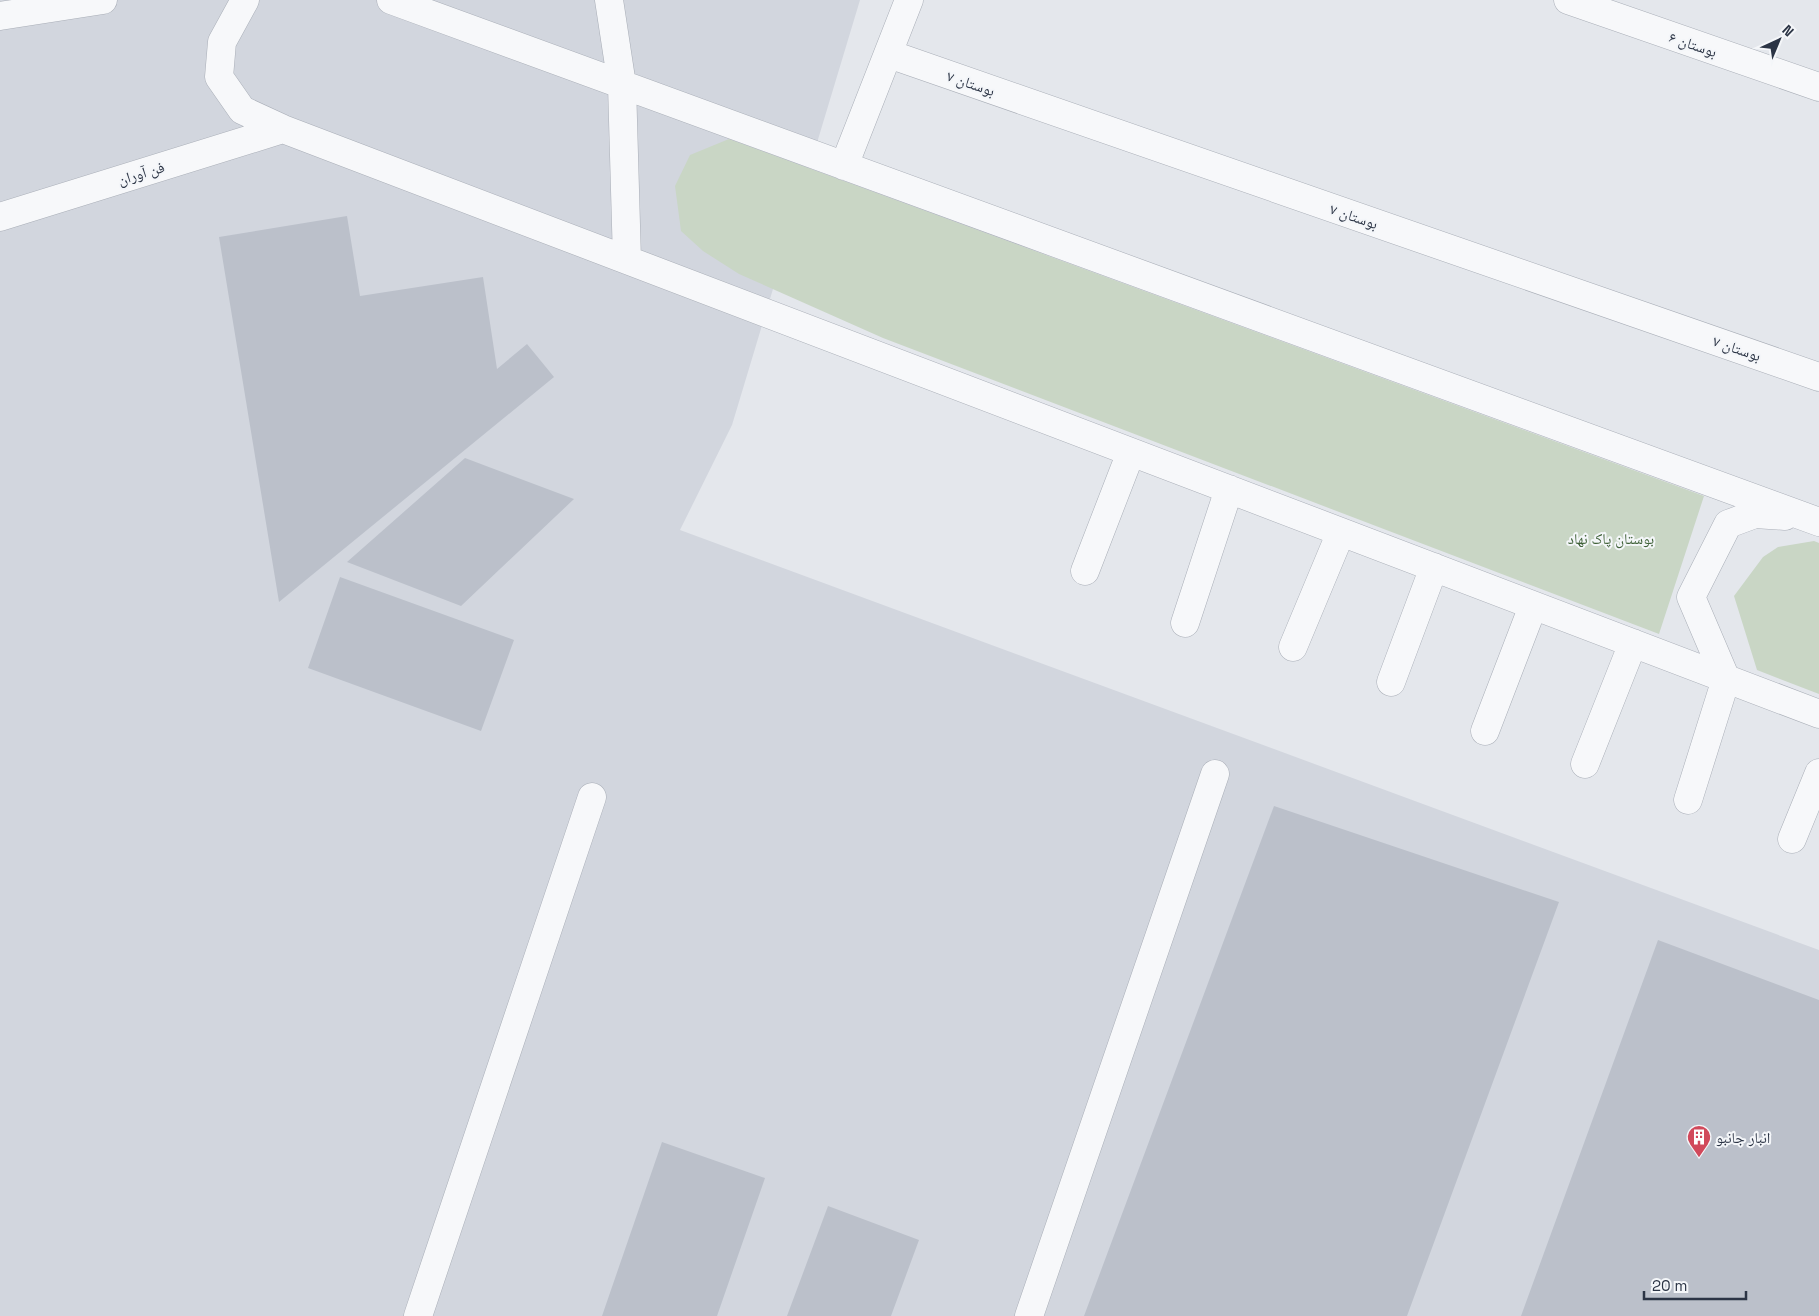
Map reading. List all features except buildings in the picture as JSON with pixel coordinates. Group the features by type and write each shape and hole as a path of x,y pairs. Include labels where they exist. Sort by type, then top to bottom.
{"street":[{"path":"0,16 103,0"},
{"path":"245,0 222,42 219,77 242,110 283,129 1819,714"},
{"path":"391,0 1813,520"},
{"path":"610,0 622,85 627,260"},
{"path":"844,166 909,0"},
{"name":"بوستان ۶","path":"1568,0 1819,87"},
{"name":"بوستان ۷","path":"889,54 1819,377"},
{"name":"فن آوران","path":"0,217 283,129"},
{"path":"1086,571 1131,452"},
{"path":"1185,623 1229,489"},
{"path":"1688,800 1726,679 1691,597 1728,524 1755,514 1813,520"},
{"path":"1293,646 1341,532"},
{"path":"1390,682 1434,568"},
{"path":"1485,731 1534,606"},
{"path":"1585,764 1633,643"},
{"path":"1792,839 1819,773"},
{"path":"1029,1316 1215,774"},
{"path":"418,1316 592,797"}],"shaded area":[{"path":"0,0 860,0 732,425 680,530 1819,950 1819,1316 0,1316"}],"green space":[{"name":"بوستان پاک نهاد","path":"729,139 1704,496 1659,634 883,338 739,274 703,251 681,231 675,186 690,155"},
{"path":"1814,541 1819,543 1819,694 1757,670 1734,596 1763,557 1778,547"}],"place":[{"name":"انبار جانبو","path":"1699,1158"}]}
